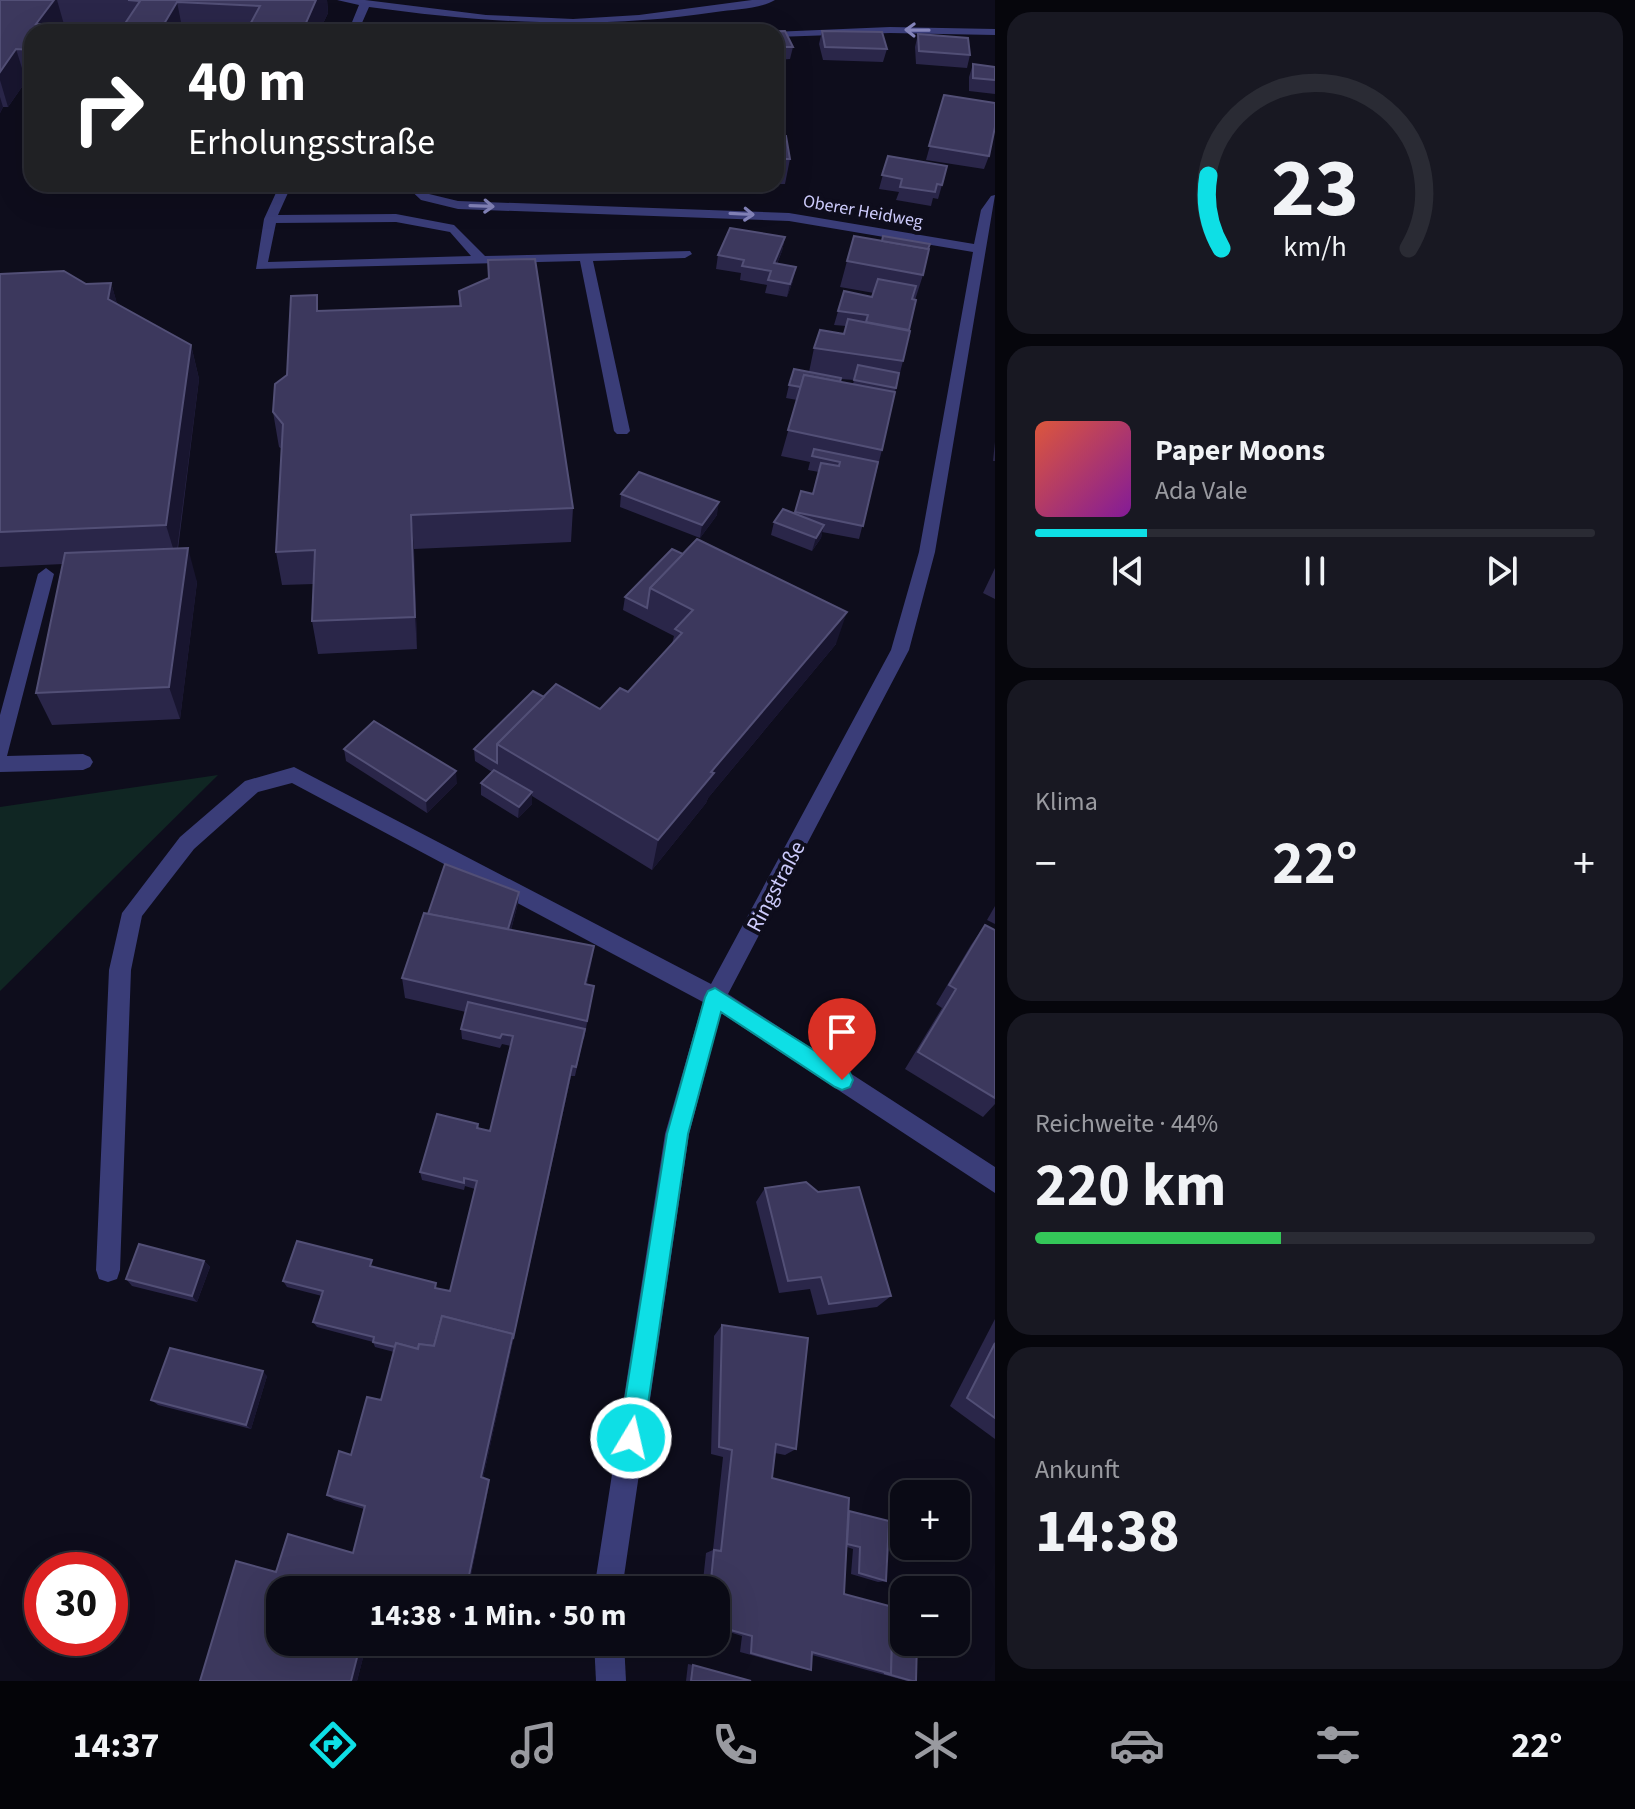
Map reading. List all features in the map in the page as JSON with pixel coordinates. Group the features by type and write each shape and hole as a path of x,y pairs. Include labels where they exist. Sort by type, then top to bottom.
{"street":[{"path":"342,0 506,20 580,22 770,0"},
{"path":"356,24 365,3"},
{"path":"784,34 890,30 995,32"},
{"path":"282,192 270,219 261,266 685,254"},
{"name":"Oberer Heidweg","path":"419,192 425,197 458,205 789,217 979,249"},
{"name":"Ringstraße","path":"610,1576 677,1134 715,997 900,650 927,552 979,249 987,210 995,199"},
{"path":"270,219 396,218 454,229 482,260"},
{"path":"586,257 622,431"},
{"path":"0,751 46,574"},
{"path":"0,764 83,762"},
{"path":"108,1270 120,970 132,913 187,843 252,786 294,775 715,997 995,1181"},
{"path":"610,1656 611,1681"}],"green space":[{"path":"218,775 0,991 0,807"}],"building":[{"path":"0,0 54,0 36,24 24,24 24,50 16,49 0,72"},
{"path":"128,0 316,0 306,24 250,24 260,6 177,2 164,24 125,24 140,1"},
{"path":"785,31 793,47 784,47"},
{"path":"822,31 882,32 887,49 825,47"},
{"path":"918,34 968,38 970,55 919,51"},
{"path":"973,64 995,67 995,80 973,78"},
{"path":"944,95 995,103 995,127 989,156 929,146"},
{"path":"784,136 786,136 790,159 784,159"},
{"path":"888,156 947,166 942,185 937,184 935,192 900,187 902,179 882,175"},
{"path":"730,228 785,237 774,263 796,267 790,284 768,280 771,271 742,266 744,260 718,255"},
{"path":"854,236 929,249 923,275 847,261"},
{"path":"883,236 930,244 928,249 882,241"},
{"path":"535,259 573,508 411,515 415,617 312,621 315,550 276,552 283,424 273,412 275,384 287,375 291,296 317,295 317,311 461,306 459,291 489,278 488,260"},
{"path":"64,271 86,284 111,283 108,299 191,345 166,525 0,532 0,274"},
{"path":"878,279 916,286 909,330 866,322 868,315 838,311 844,291 872,297"},
{"path":"848,319 910,331 903,361 814,348 820,330 844,334"},
{"path":"858,365 899,373 896,388 854,380"},
{"path":"794,369 841,378 840,382 804,375 801,387 789,385"},
{"path":"804,375 895,392 882,450 788,430"},
{"path":"814,449 878,462 863,526 795,512 801,491 813,494 821,463 839,466 840,462 812,456"},
{"path":"639,472 719,502 702,525 621,494"},
{"path":"783,509 824,525 816,538 774,522"},
{"path":"697,539 847,612 711,772 714,773 658,840 497,744 556,684 600,709 620,688 628,692 682,633 675,629 693,610 650,588"},
{"path":"188,548 169,687 36,693 65,553"},
{"path":"672,549 683,554 650,588 647,608 625,597"},
{"path":"533,691 544,697 497,744 497,763 474,749"},
{"path":"374,721 456,771 426,801 344,749"},
{"path":"494,770 532,792 519,807 481,783"},
{"path":"445,864 519,892 508,929 428,914"},
{"path":"424,913 594,946 585,984 594,986 587,1021 402,978"},
{"path":"985,925 995,930 995,1098 918,1052 956,989 949,985"},
{"path":"468,1002 585,1029 576,1067 572,1066 513,1339 513,1334 442,1316 434,1346 419,1344 418,1349 396,1343 395,1347 373,1342 374,1337 313,1322 323,1291 283,1281 297,1241 372,1260 370,1266 436,1283 435,1288 450,1291 477,1181 464,1178 464,1183 420,1172 437,1114 478,1124 477,1128 490,1131 513,1036 502,1034 500,1038 461,1029"},
{"path":"806,1182 818,1192 859,1187 891,1296 829,1304 821,1277 788,1281 765,1188"},
{"path":"139,1244 204,1261 192,1296 126,1279"},
{"path":"442,1316 513,1334 481,1477 489,1480 469,1576 266,1576 266,1656 357,1656 351,1681 200,1681 236,1561 276,1572 288,1534 353,1553 365,1506 327,1495 339,1451 351,1455 367,1397 381,1400 396,1343 418,1349 419,1344 434,1346"},
{"path":"722,1325 808,1338 796,1449 776,1444 772,1478 849,1498 844,1594 890,1606 891,1674 812,1652 811,1670 751,1653 752,1636 730,1630 730,1576 711,1576 714,1550 721,1551 732,1450 719,1447"},
{"path":"995,1343 995,1418 967,1398"},
{"path":"170,1348 263,1371 246,1425 151,1400"},
{"path":"849,1511 889,1521 886,1581 859,1573 860,1547 847,1544"},
{"path":"892,1656 917,1656 916,1681 884,1673 891,1674"},
{"path":"693,1665 751,1681 691,1681"}],"route":[{"path":"631,1438 677,1134 715,997 842,1080"}]}
